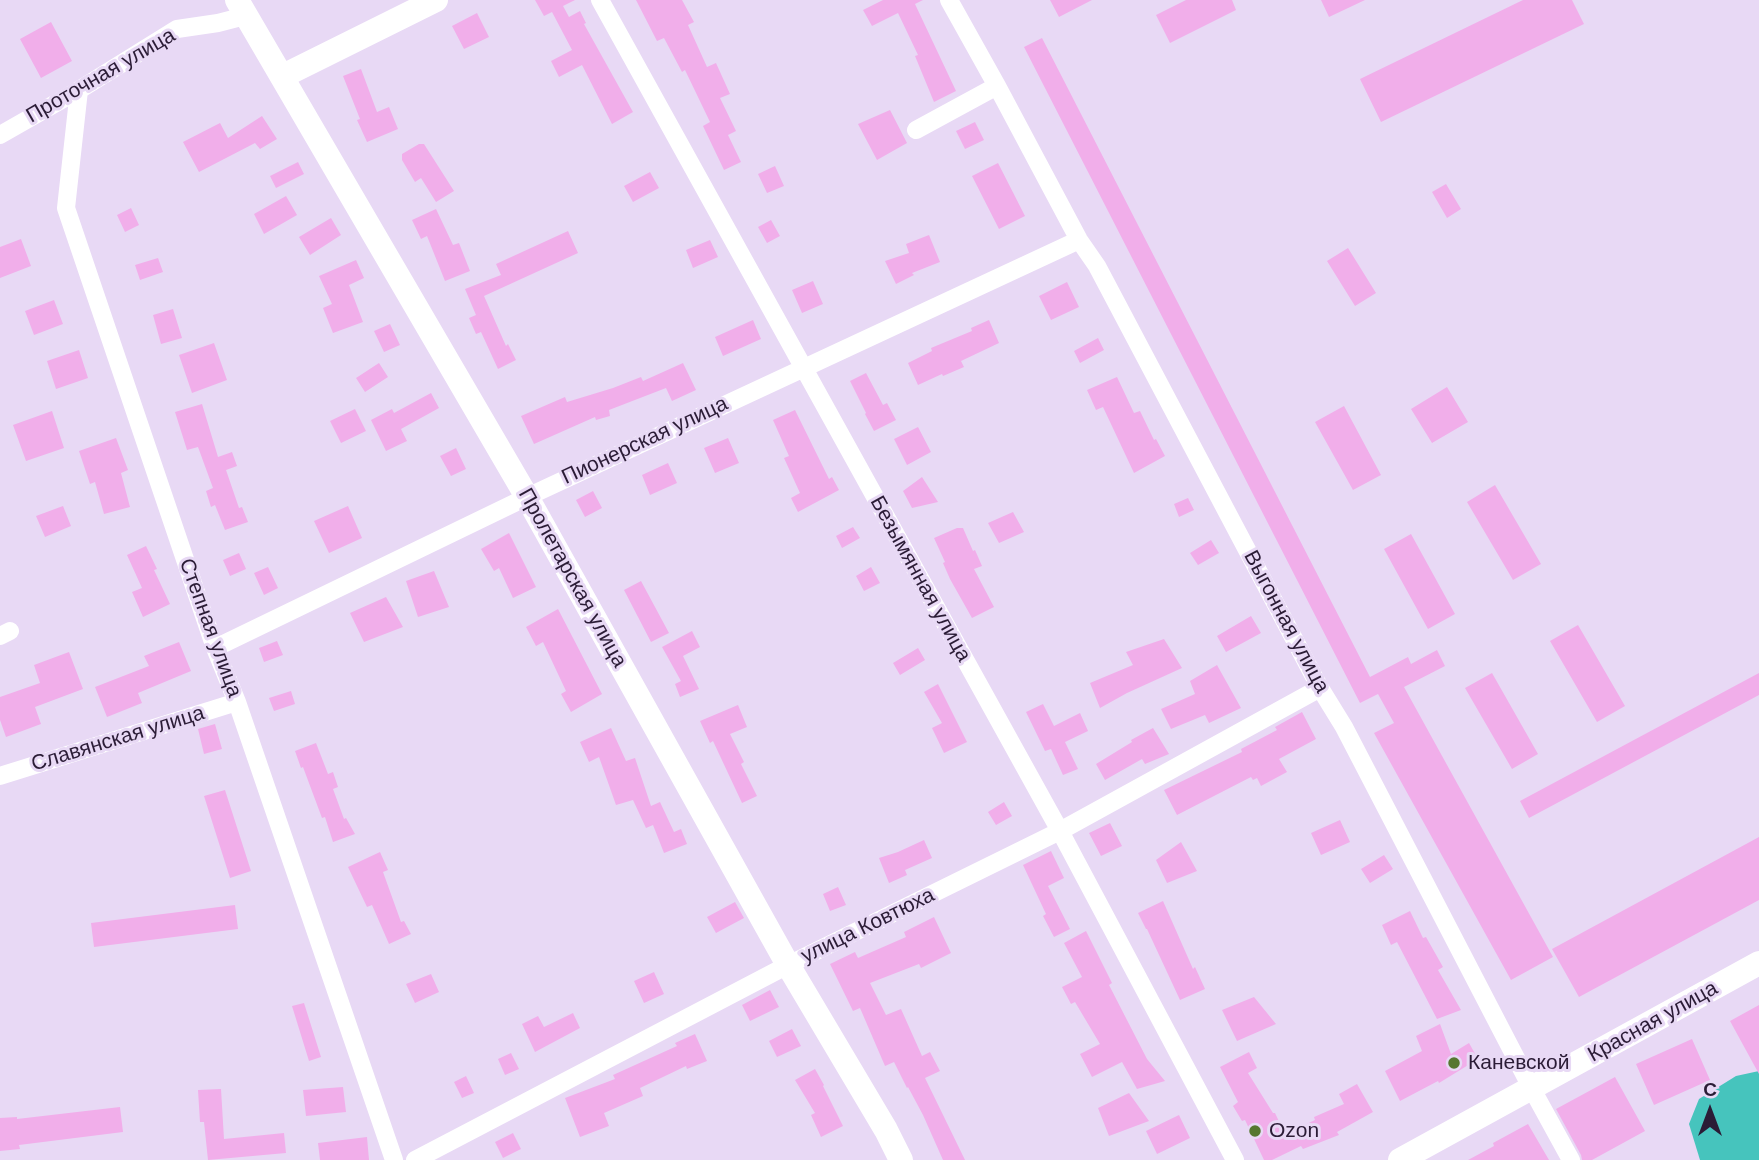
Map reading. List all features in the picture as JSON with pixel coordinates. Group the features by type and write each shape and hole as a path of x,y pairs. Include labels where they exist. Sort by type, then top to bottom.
{"street":[{"path":"283,76 436,0"},
{"name":"Безымянная улица","path":"600,0 1060,831 1235,1160"},
{"name":"Выгонная улица","path":"949,0 998,86 1079,240 1097,265 1571,1160"},
{"name":"Пролетарская улица","path":"241,8 527,496 788,965 886,1129 901,1160"},
{"name":"Проточная улица","path":"0,135 177,29 218,23 241,8"},
{"path":"915,130 998,86"},
{"name":"Степная улица","path":"79,90 66,208 215,648 237,702 394,1160"},
{"name":"Пионерская улица","path":"215,648 527,496 1079,240"},
{"name":"улица Ковтюха","path":"415,1160 788,965 1060,831 1320,688"},
{"name":"Славянская улица","path":"0,776 237,702"},
{"name":"Красная улица","path":"1400,1160 1759,963"}],"shaded area":[{"path":"1759,1071 1759,1160 1700,1160 1689,1124 1699,1099 1736,1076"}],"building":[{"path":"535,0 575,0 563,6 569,17 580,11 586,23 584,24 633,112 612,124 582,65 559,77 551,61 572,50 552,12 544,16"},
{"path":"636,0 682,0 694,22 688,25 707,67 716,63 730,94 720,98 736,131 728,135 741,162 724,170 703,126 710,122 685,70 682,72 664,38 657,41"},
{"path":"883,0 923,0 915,4 956,91 934,102 915,56 918,55 898,13 872,26 863,10"},
{"path":"1050,0 1092,0 1059,17"},
{"path":"1186,0 1232,0 1236,10 1170,43 1156,15"},
{"path":"1321,0 1365,0 1329,17"},
{"path":"1523,0 1572,0 1584,24 1381,122 1360,79"},
{"path":"477,13 489,37 464,49 452,26"},
{"path":"51,22 72,61 41,78 20,39"},
{"path":"1042,38 1370,677 1408,657 1411,664 1437,650 1445,666 1404,687 1553,957 1511,980 1374,733 1394,723 1378,694 1360,703 1024,47"},
{"path":"361,69 377,112 389,107 398,129 367,142 343,76"},
{"path":"890,110 907,143 877,160 858,124"},
{"path":"262,116 277,139 260,149 255,143 199,172 183,142 220,123 228,138"},
{"path":"975,122 984,140 965,149 956,131"},
{"path":"424,144 454,191 436,202 421,178 415,182 402,160 402,154"},
{"path":"298,162 304,174 276,188 270,176"},
{"path":"998,163 1025,216 999,229 972,176"},
{"path":"775,166 784,186 767,193 758,174"},
{"path":"650,172 659,188 633,202 624,186"},
{"path":"1446,184 1461,209 1447,218 1432,192"},
{"path":"286,196 297,215 264,234 254,214"},
{"path":"131,208 139,225 125,232 117,215"},
{"path":"436,209 453,245 459,243 470,271 445,281 427,236 421,239 412,220"},
{"path":"331,218 341,235 310,255 299,237"},
{"path":"771,220 780,236 767,243 758,227"},
{"path":"568,231 578,253 484,296 506,346 508,344 516,360 498,369 481,332 476,334 469,318 476,315 465,289 501,275 496,264"},
{"path":"929,235 940,262 912,273 914,275 896,284 885,261 909,253 906,244"},
{"path":"21,239 31,266 0,278 0,247"},
{"path":"710,240 718,257 693,268 686,250"},
{"path":"1348,248 1376,293 1355,306 1327,261"},
{"path":"158,258 163,272 140,280 135,265"},
{"path":"356,260 364,278 349,285 363,322 333,333 323,308 332,304 319,276"},
{"path":"813,281 823,304 802,313 792,290"},
{"path":"1067,282 1079,307 1051,320 1039,296"},
{"path":"54,300 63,324 34,335 25,311"},
{"path":"173,309 182,338 161,344 153,315"},
{"path":"753,320 761,339 723,356 715,337"},
{"path":"989,320 999,343 961,361 964,367 918,385 908,363 932,351 931,348 972,331 971,328"},
{"path":"390,324 400,345 384,352 374,331"},
{"path":"1098,338 1104,350 1080,363 1074,351"},
{"path":"214,343 227,380 192,393 179,355"},
{"path":"79,350 88,378 56,389 47,361"},
{"path":"379,363 388,377 365,392 356,378"},
{"path":"683,363 696,390 672,401 666,388 609,410 610,416 596,420 595,417 534,444 521,416 565,397 567,402 641,377 643,381"},
{"path":"866,373 883,405 887,403 896,420 874,431 850,381"},
{"path":"1117,377 1134,413 1140,411 1165,456 1134,473 1103,407 1096,410 1087,390"},
{"path":"1447,387 1468,422 1432,443 1411,409"},
{"path":"431,393 439,408 401,429 407,441 386,451 371,420 392,409 394,413"},
{"path":"202,404 218,457 232,452 237,466 226,470 239,508 242,507 248,522 225,530 215,505 211,507 206,491 213,488 198,447 187,450 175,412"},
{"path":"1344,406 1381,475 1353,490 1315,422"},
{"path":"355,409 366,431 341,443 330,421"},
{"path":"795,410 829,479 832,477 839,490 798,512 791,498 800,493 784,458 789,456 773,420"},
{"path":"52,411 64,448 26,461 13,425"},
{"path":"918,427 931,452 907,465 894,439"},
{"path":"116,438 128,470 121,473 130,507 104,514 95,482 90,484 79,451"},
{"path":"728,438 739,463 715,473 704,448"},
{"path":"456,448 466,469 451,476 440,456"},
{"path":"668,463 677,483 650,495 642,475"},
{"path":"922,477 938,502 912,508 903,491"},
{"path":"1495,485 1541,564 1513,580 1467,502"},
{"path":"593,491 602,508 585,517 576,500"},
{"path":"1188,498 1194,510 1179,517 1174,504"},
{"path":"63,506 71,526 45,537 36,516"},
{"path":"348,506 362,538 329,553 314,521"},
{"path":"1013,512 1024,532 999,543 988,523"},
{"path":"853,527 860,538 842,548 836,536"},
{"path":"963,528 973,551 975,550 982,566 974,569 994,607 972,618 950,579 934,538"},
{"path":"509,533 536,587 513,598 499,568 494,571 481,549"},
{"path":"1411,534 1455,614 1428,629 1384,549"},
{"path":"1211,540 1219,553 1198,565 1190,553"},
{"path":"146,546 170,604 143,617 132,592 142,588 127,555"},
{"path":"239,553 246,569 230,576 223,560"},
{"path":"268,567 278,588 264,595 254,573"},
{"path":"871,567 880,583 864,591 856,576"},
{"path":"434,571 449,607 418,617 406,581"},
{"path":"641,581 669,633 651,642 624,590"},
{"path":"386,597 403,627 364,642 350,613"},
{"path":"558,609 602,694 571,712 561,694 566,691 543,642 536,646 526,627"},
{"path":"1251,616 1261,633 1226,652 1217,636"},
{"path":"1578,625 1625,706 1597,722 1550,641"},
{"path":"692,631 700,647 683,656 699,689 680,697 675,684 681,681 662,647"},
{"path":"1164,639 1182,668 1100,708 1090,683 1133,665 1126,652"},
{"path":"277,641 283,655 264,662 259,648"},
{"path":"179,642 191,671 138,693 142,703 107,717 95,687 149,666 144,656"},
{"path":"918,648 925,660 900,675 893,663"},
{"path":"69,652 83,689 35,707 41,724 6,737 0,720 0,697 40,683 34,665"},
{"path":"1217,665 1241,708 1209,723 1205,715 1171,729 1161,709 1195,694 1190,681"},
{"path":"1492,673 1538,754 1512,769 1465,688"},
{"path":"1759,673 1759,695 1529,818 1520,801"},
{"path":"938,684 967,742 944,753 932,728 942,723 924,692"},
{"path":"291,691 295,704 274,711 269,698"},
{"path":"1043,704 1054,726 1080,713 1088,731 1065,742 1078,769 1063,775 1051,749 1045,751 1026,712"},
{"path":"738,705 747,727 730,734 757,796 742,803 713,741 710,743 700,721"},
{"path":"1302,712 1316,739 1279,759 1287,772 1261,786 1257,778 1253,780 1251,777 1177,815 1164,790 1242,752 1241,749 1277,730 1275,727"},
{"path":"215,724 222,749 204,754 198,729"},
{"path":"611,728 626,761 635,758 651,806 660,802 674,832 681,829 687,844 664,853 653,825 646,828 633,800 616,805 599,757 589,762 580,742"},
{"path":"1153,728 1169,754 1145,764 1142,759 1105,780 1096,764"},
{"path":"316,743 328,774 333,772 338,787 333,789 344,819 346,818 355,834 333,842 325,817 322,818 295,751"},
{"path":"225,790 251,871 230,878 204,796"},
{"path":"1004,802 1012,816 996,825 988,812"},
{"path":"1340,820 1350,842 1321,855 1311,833"},
{"path":"1110,823 1122,846 1101,856 1089,833"},
{"path":"1759,837 1759,900 1579,997 1552,949"},
{"path":"924,840 932,858 905,870 907,875 889,883 879,858"},
{"path":"1181,842 1197,871 1167,883 1156,860"},
{"path":"1051,851 1064,878 1048,886 1070,929 1054,937 1023,865"},
{"path":"380,852 388,870 383,872 401,922 404,921 411,934 389,944 372,905 367,907 348,867"},
{"path":"1384,855 1393,869 1370,883 1361,869"},
{"path":"838,887 846,905 830,911 823,894"},
{"path":"1163,901 1193,969 1195,967 1205,989 1180,1000 1138,913"},
{"path":"735,902 744,918 716,933 707,917"},
{"path":"235,905 238,929 94,947 91,923"},
{"path":"1410,911 1423,938 1426,937 1443,967 1438,970 1461,1010 1437,1019 1397,942 1391,945 1382,925"},
{"path":"934,917 951,953 921,968 919,964 870,983 886,1015 901,1009 922,1056 930,1052 940,1071 925,1078 965,1160 943,1160 923,1115 894,1062 885,1066 860,1008 853,1011 830,964 855,952 858,958 906,937 904,932"},
{"path":"1086,931 1112,983 1109,985 1147,1059 1165,1081 1137,1089 1122,1062 1092,1077 1080,1054 1100,1044 1075,1002 1071,1004 1062,987 1082,977 1064,943"},
{"path":"654,972 664,994 644,1003 634,981"},
{"path":"431,974 439,992 415,1003 406,984"},
{"path":"770,990 779,1007 750,1021 742,1005"},
{"path":"1254,997 1276,1024 1237,1041 1222,1010"},
{"path":"304,1003 321,1057 309,1061 292,1006"},
{"path":"1759,1005 1759,1074 1730,1021"},
{"path":"573,1013 580,1028 535,1052 522,1024 538,1016 544,1027"},
{"path":"1440,1024 1451,1054 1469,1043 1478,1059 1439,1083 1438,1081 1400,1101 1385,1071 1422,1051 1416,1036"},
{"path":"792,1029 801,1046 777,1057 769,1041"},
{"path":"695,1034 707,1061 687,1069 686,1066 640,1088 643,1096 604,1113 609,1126 580,1137 565,1098 615,1079 613,1075 677,1046 675,1043"},
{"path":"1692,1039 1710,1080 1654,1105 1636,1064"},
{"path":"1249,1052 1257,1068 1248,1073 1275,1113 1285,1134 1344,1104 1339,1094 1357,1084 1373,1112 1337,1132 1339,1135 1303,1149 1301,1146 1272,1160 1264,1160 1245,1120 1242,1121 1233,1106 1238,1102 1220,1067"},
{"path":"511,1053 519,1069 505,1075 498,1059"},
{"path":"815,1069 843,1126 821,1137 811,1115 815,1113 795,1080"},
{"path":"466,1076 474,1093 462,1098 454,1082"},
{"path":"1615,1077 1645,1131 1592,1160 1582,1160 1556,1109"},
{"path":"343,1087 346,1112 306,1116 303,1090"},
{"path":"221,1089 224,1139 284,1133 286,1153 208,1160 204,1122 200,1122 198,1090"},
{"path":"1129,1093 1149,1121 1109,1136 1098,1108"},
{"path":"120,1107 123,1132 19,1145 20,1149 0,1151 0,1118 17,1119"},
{"path":"1179,1115 1190,1138 1157,1154 1146,1131"},
{"path":"1528,1124 1549,1160 1468,1160 1494,1146 1493,1143"},
{"path":"513,1133 521,1149 503,1158 495,1142"},
{"path":"367,1137 369,1160 320,1160 318,1143"}],"place":[{"name":"Каневской","path":"1454,1063"},
{"name":"Ozon","path":"1255,1131"}]}
